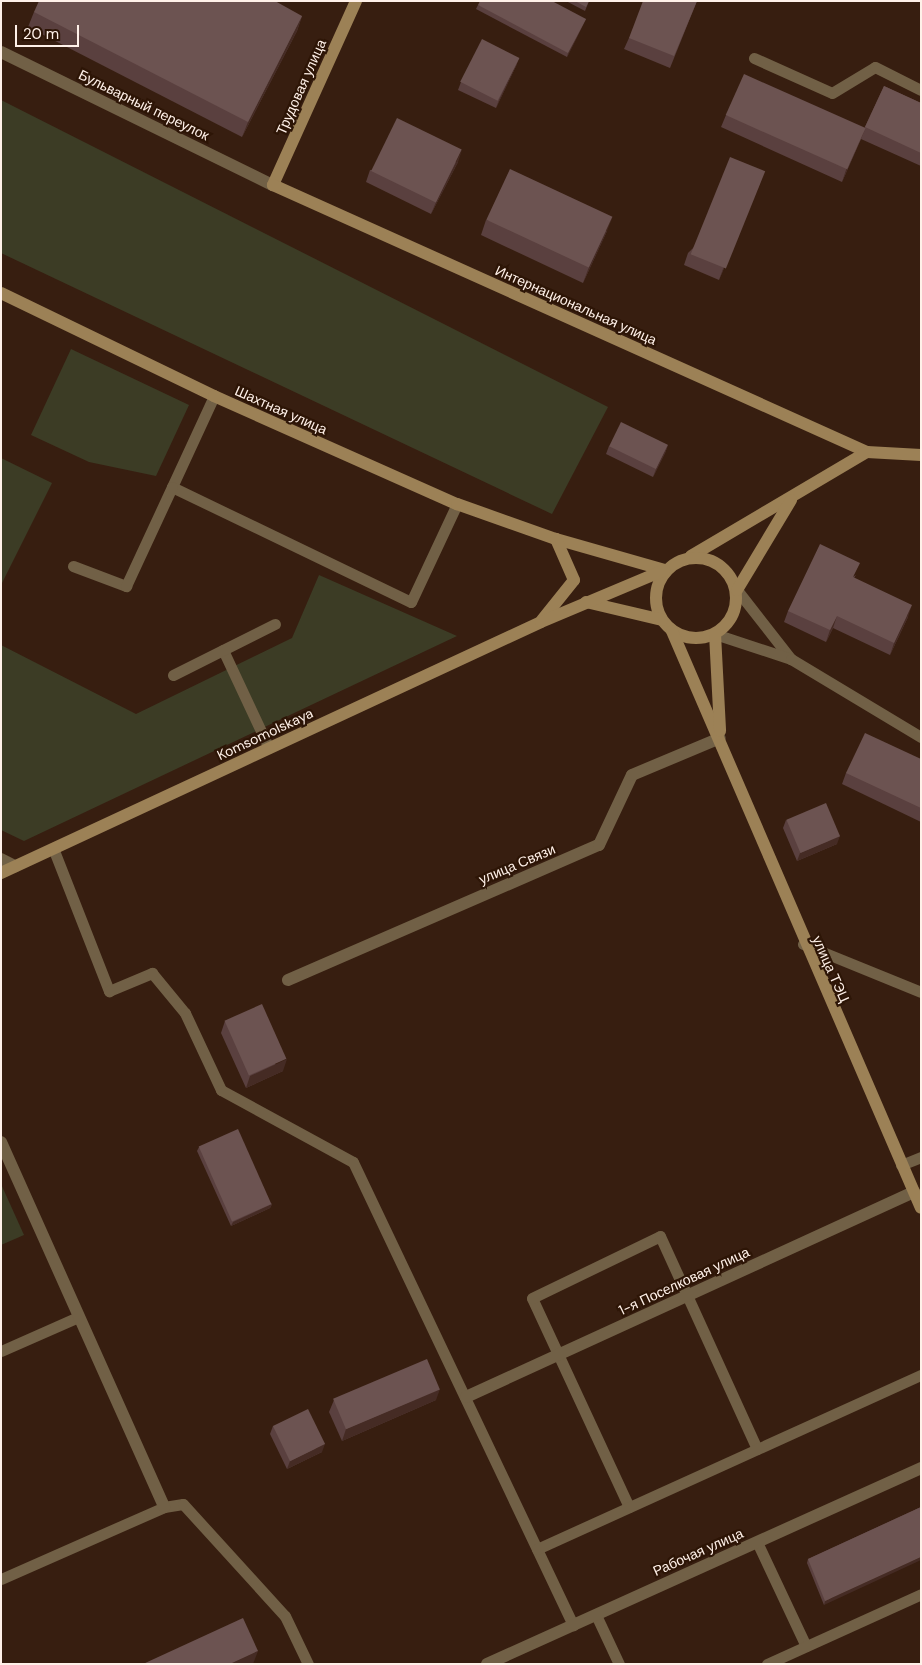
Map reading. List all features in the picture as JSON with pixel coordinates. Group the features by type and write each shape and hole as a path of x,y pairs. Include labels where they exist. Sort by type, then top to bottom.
{"street":[{"name":"Трудовая улица","path":"273,185 356,1"},
{"name":"Бульварный переулок","path":"1,52 273,185"},
{"name":"Интернациональная улица","path":"273,185 867,452"},
{"name":"Шахтная улица","path":"1,293 214,396 458,504 556,539 665,570"},
{"path":"793,498 736,590 733,615 715,634 693,638 672,630 662,620 655,594 665,570 793,498 867,452 921,454"},
{"path":"541,622 574,580 556,539"},
{"path":"691,556 720,564 736,590"},
{"name":"Komsomolskaya","path":"1,873 541,622 665,570"},
{"path":"586,602 662,620"},
{"name":"улица ТЭЦ","path":"672,630 720,738 803,944 921,1208"},
{"path":"715,634 720,738"},
{"name":"улица Связи","path":"288,980 599,845 632,775 720,738"},
{"path":"1,859 15,866"},
{"path":"1,1142 164,1507"},
{"name":"1-я Поселковая улица","path":"466,1397 914,1192"},
{"name":"Рабочая улица","path":"487,1664 921,1468"}],"lane":[{"path":"754,58 832,93 875,67 919,85"},
{"path":"72,566 126,586 214,396"},
{"path":"172,488 411,602 458,504"},
{"path":"736,590 791,659"},
{"path":"173,675 275,624"},
{"path":"715,634 791,659 921,737"},
{"path":"223,650 269,748"},
{"path":"53,848 109,991 152,973 185,1013 221,1090 353,1162 573,1625"},
{"path":"803,944 921,992"},
{"path":"901,1165 921,1156"},
{"path":"628,1507 532,1298 660,1236 756,1449"},
{"path":"1,1351 78,1317"},
{"path":"537,1549 921,1375"},
{"path":"1,1579 164,1507 183,1504 278,1608 308,1664"},
{"path":"757,1542 806,1646"},
{"path":"767,1664 921,1594"},
{"path":"596,1615 619,1664"}],"shaded area":[{"path":"1,100 608,407 552,514 1,253"},
{"path":"71,349 189,405 156,476 89,462 31,435"},
{"path":"1,458 52,483 1,585"},
{"path":"319,575 457,636 24,841 1,830 1,645 136,714 292,638"},
{"path":"1,1184 24,1235 1,1245"}],"building":[{"path":"39,1 275,1 302,16 248,122 34,12"},
{"path":"480,1 552,1 586,19 568,53 478,5"},
{"path":"575,1 589,1 586,7"},
{"path":"643,1 697,1 674,56 629,38"},
{"path":"482,39 519,58 498,101 460,82"},
{"path":"744,74 866,128 847,169 726,115"},
{"path":"884,86 921,103 921,153 865,127"},
{"path":"397,118 462,150 436,203 371,171"},
{"path":"730,157 765,171 726,269 691,254"},
{"path":"510,169 612,217 589,268 486,220"},
{"path":"621,422 668,445 656,469 609,446"},
{"path":"820,544 860,563 853,577 912,605 894,643 837,616 830,630 788,611"},
{"path":"865,733 921,759 921,808 846,773"},
{"path":"826,803 840,836 800,853 786,820"},
{"path":"262,1004 286,1059 249,1075 225,1021"},
{"path":"238,1129 271,1204 232,1221 199,1146"},
{"path":"427,1359 440,1389 346,1429 333,1399"},
{"path":"308,1409 325,1444 290,1461 273,1426"},
{"path":"921,1507 921,1557 825,1601 808,1559"},
{"path":"243,1618 258,1651 230,1664 143,1664"}]}
